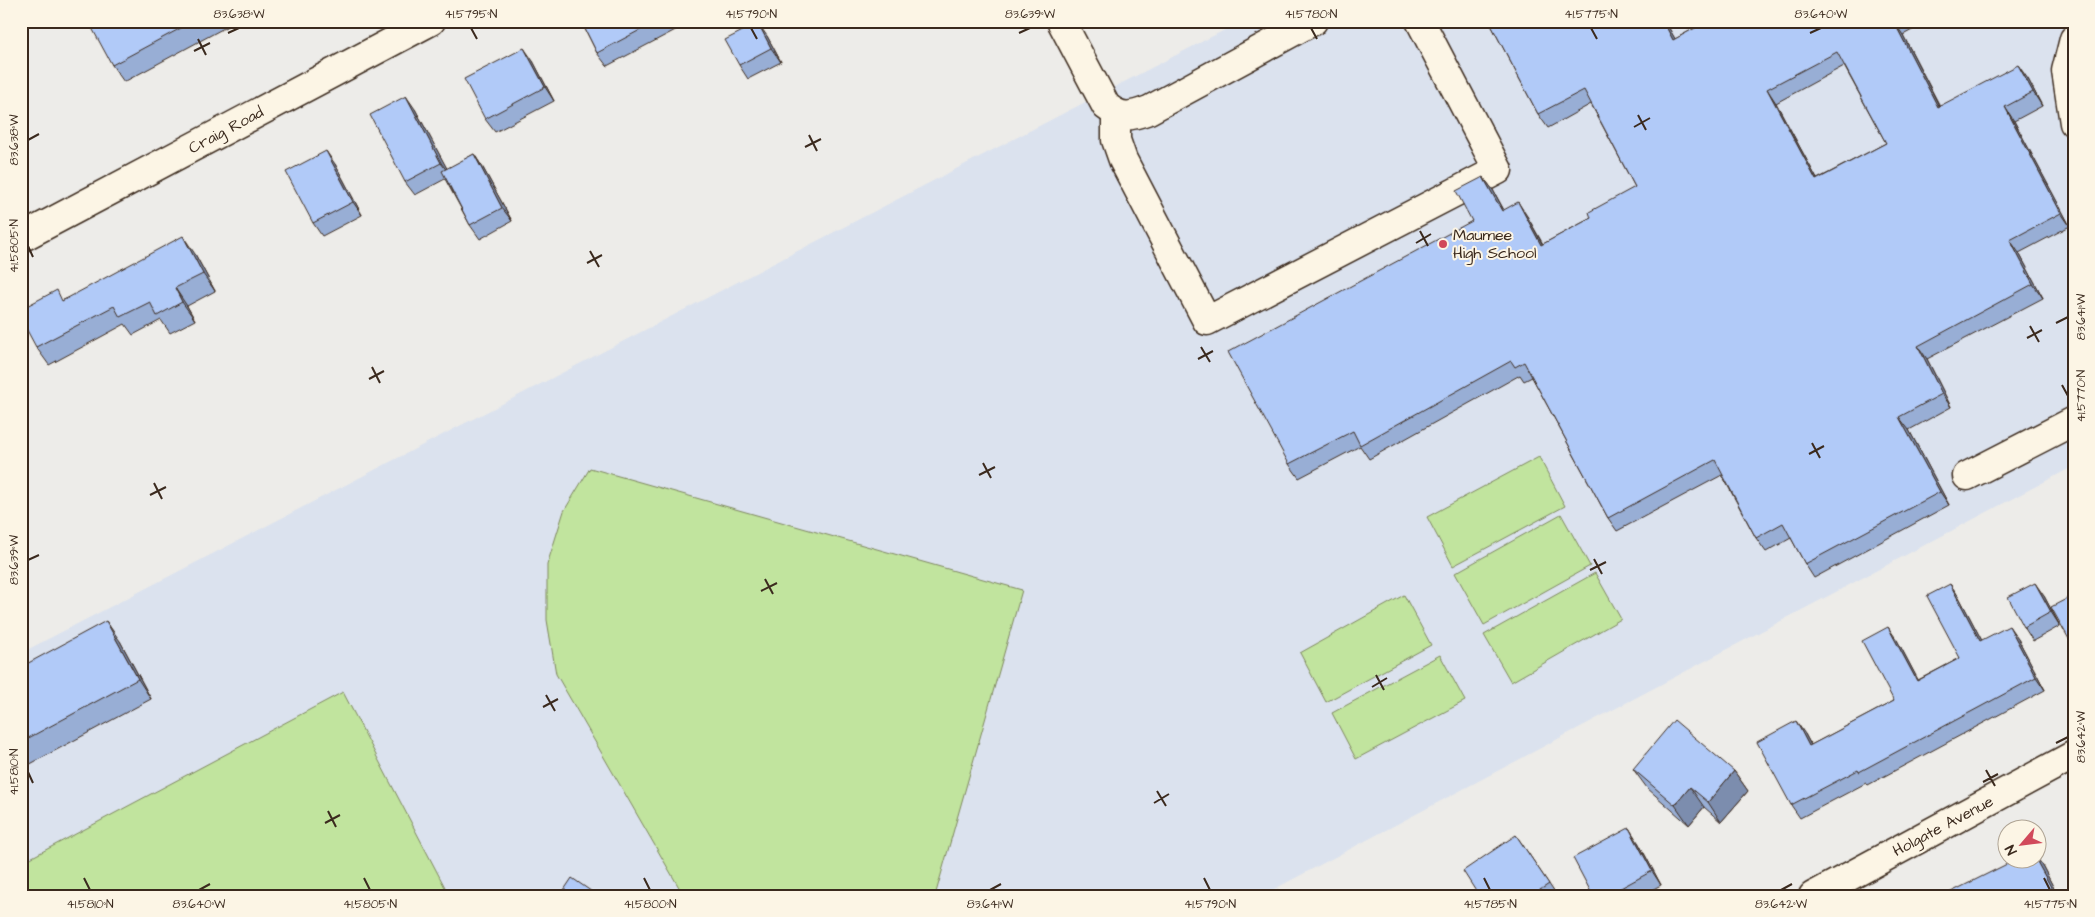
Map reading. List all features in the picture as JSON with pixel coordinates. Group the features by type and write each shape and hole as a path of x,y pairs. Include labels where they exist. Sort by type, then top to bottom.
{"street":[{"name":"Craig Road","path":"21,238 431,21"},
{"path":"1060,21 1106,106 1116,114 1132,116 1149,110 1313,21"},
{"path":"1116,114 1116,140 1123,160 1207,321 1498,170 1420,21"},
{"path":"2074,39 2066,71 2074,123"},
{"path":"1967,476 2074,421"},
{"name":"Holgate Avenue","path":"1812,896 2074,755"}],"shaded area":[{"name":"Maumee High School","path":"1242,21 2074,21 2074,466 1261,896 21,896 21,653"}],"green space":[{"path":"1539,457 1565,506 1453,566 1427,517"},
{"path":"590,468 1022,590 935,896 684,896 556,674 547,620 547,565 564,511"},
{"path":"1561,514 1590,566 1484,625 1455,573"},
{"path":"1595,573 1621,619 1511,682 1484,635"},
{"path":"1404,595 1431,645 1326,702 1300,653"},
{"path":"1440,655 1465,701 1356,759 1332,713"},
{"path":"343,692 448,893 443,896 21,896 21,863"}],"building":[{"path":"105,21 194,21 112,65 92,28"},
{"path":"581,21 657,21 597,53"},
{"name":"Maumee High School","path":"1489,21 1663,21 1673,40 1708,21 1894,21 1938,107 2018,65 2033,92 2005,107 2061,213 2010,240 2033,284 1918,346 1942,394 1899,417 1940,492 1805,564 1783,523 1756,538 1715,460 1608,518 1524,362 1515,367 1511,361 1360,445 1353,431 1289,464 1228,352 1472,221 1456,191 1483,177 1502,211 1518,202 1541,245 1591,218 1589,212 1635,187 1584,90 1538,114","holes":["1837,52 1886,143 1816,180 1767,89"]},
{"path":"758,23 771,48 739,65 725,40"},
{"path":"524,48 545,87 485,119 464,79"},
{"path":"406,96 441,163 405,182 370,115"},
{"path":"326,151 353,202 313,223 286,172"},
{"path":"474,154 502,208 470,225 442,171"},
{"path":"183,236 203,274 175,288 182,302 157,316 150,302 120,317 114,306 36,347 21,319 21,309 57,290 62,301"},
{"path":"2035,583 2051,612 2024,627 2008,597"},
{"path":"1950,584 1980,641 2009,626 2036,677 1859,772 1858,770 1791,805 1757,742 1796,721 1809,746 1894,701 1862,641 1888,627 1917,681 1960,658 1927,596"},
{"path":"2074,595 2074,648 2051,607"},
{"path":"106,621 138,679 21,742 21,667"},
{"path":"1674,720 1734,771 1708,802 1690,787 1675,805 1633,769"},
{"path":"1629,828 1652,871 1606,896 1593,896 1573,858"},
{"path":"1516,835 1549,884 1531,896 1479,896 1463,871"},
{"path":"1998,868 2042,870 2052,889 2038,896 1943,896"},
{"path":"572,878 598,896 560,896"},
{"path":"1278,890 1281,896 1268,896"},
{"path":"1393,892 1394,896 1381,896"}],"place":[{"name":"Maumee High School","path":"1443,244"}]}
